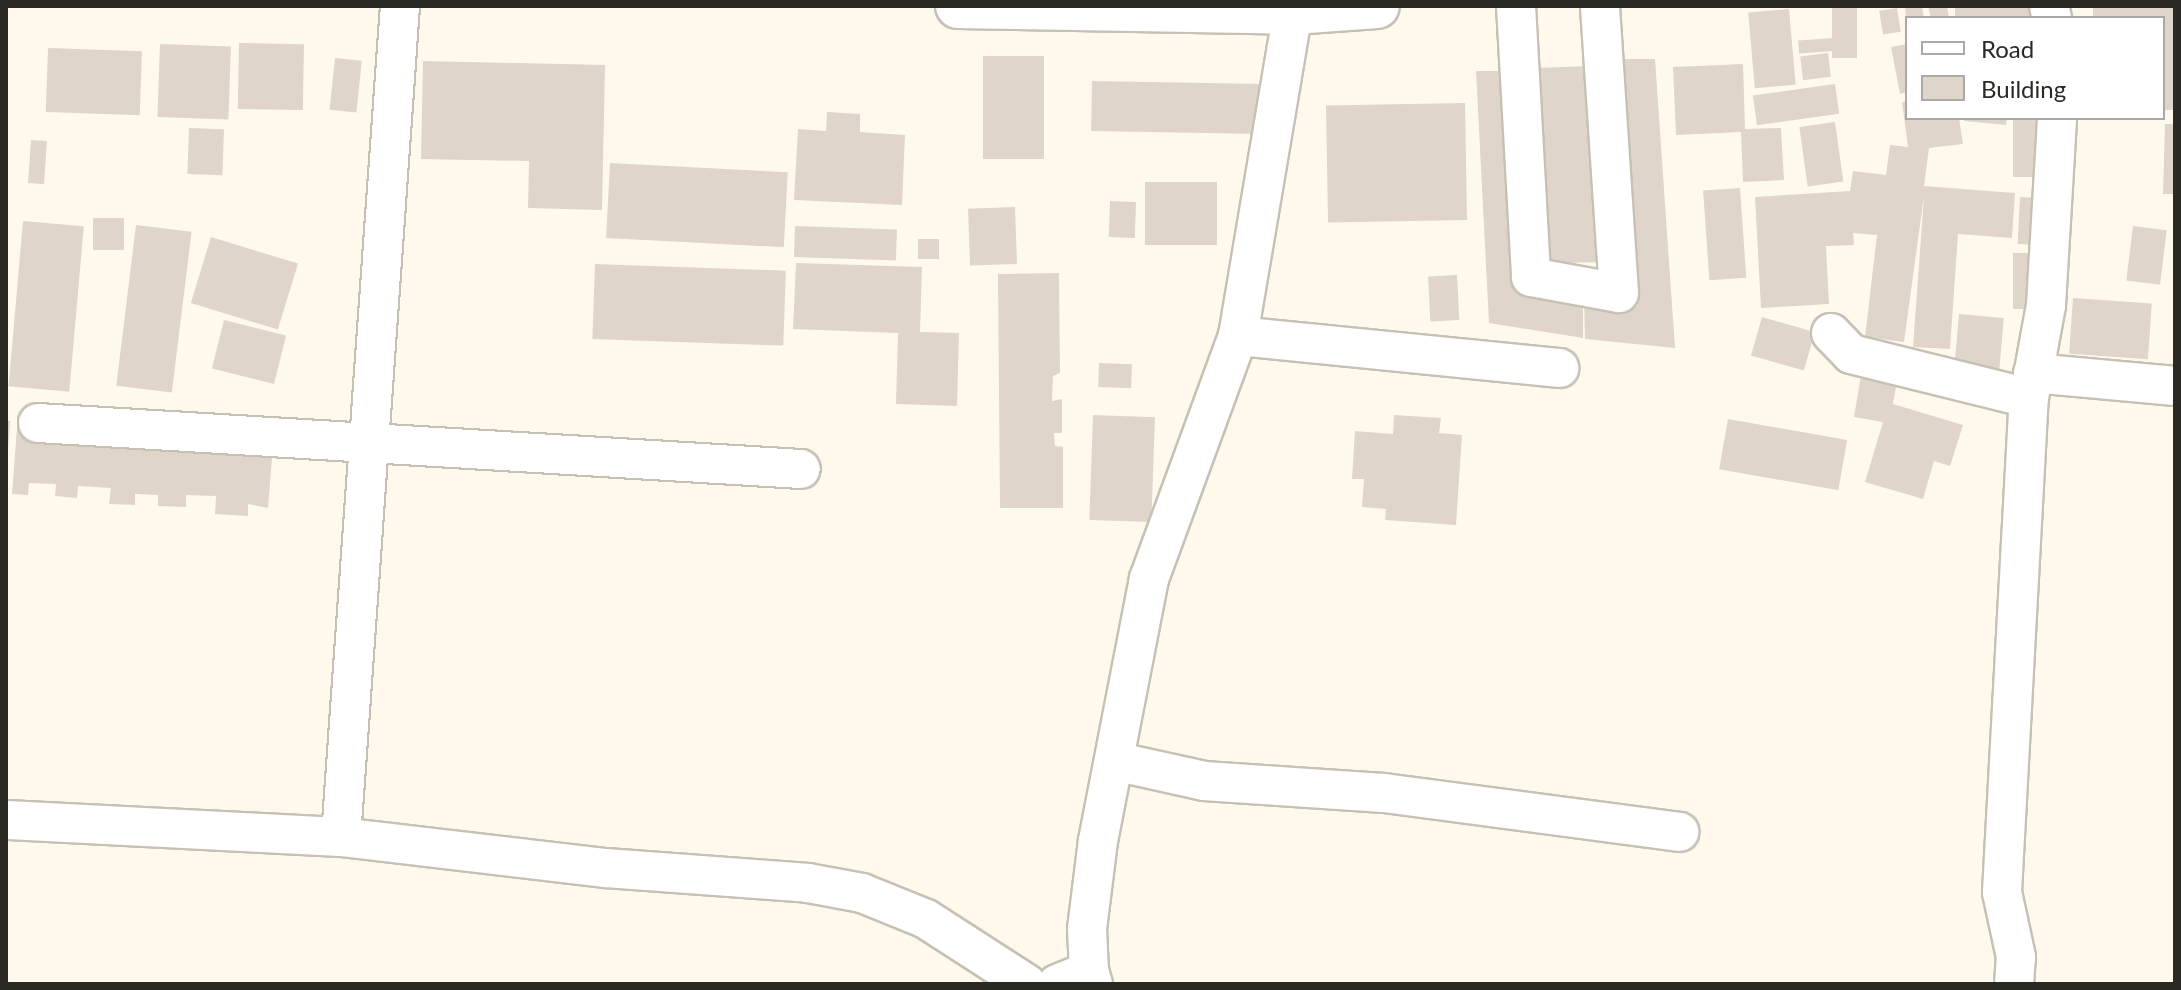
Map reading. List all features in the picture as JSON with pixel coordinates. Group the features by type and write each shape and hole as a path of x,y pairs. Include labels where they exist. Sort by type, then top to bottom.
{"main road":[{"path":"958,6 1293,12 1377,6"}],"street":[{"path":"341,837 400,6"},
{"path":"1516,6 1531,277 1619,293 1600,6"},
{"path":"1080,980 1098,841 1149,579 1238,336 1293,12"},
{"path":"2014,984 2016,957 2002,892 2031,386 2046,305 2057,120"},
{"path":"1831,333 1851,354 2031,386 2175,386"},
{"path":"1238,336 1559,368"},
{"path":"38,423 369,440 801,469"},
{"path":"1114,761 1204,781 1384,793 1679,832"},
{"path":"6,820 341,837 606,868 808,883 862,893 926,919 1027,984"}],"building":[{"path":"1832,6 1857,6 1857,58 1832,58"},
{"path":"1922,6 1924,16 1906,16 1905,8"},
{"path":"1928,6 1947,6 1949,16 1930,16"},
{"path":"1955,6 2030,6 2030,16 1955,16"},
{"path":"2093,6 2175,6 2175,110 2165,110 2165,16 2093,16"},
{"path":"1897,8 1901,32 1883,35 1879,11"},
{"path":"1789,9 1796,85 1755,88 1748,13"},
{"path":"1833,38 1834,51 1799,53 1798,40"},
{"path":"239,43 304,44 303,110 238,109"},
{"path":"160,44 231,46 228,119 157,117"},
{"path":"1905,44 1905,93 1900,94 1891,47"},
{"path":"48,48 142,51 140,115 46,112"},
{"path":"1828,53 1831,77 1803,80 1800,56"},
{"path":"983,56 1044,56 1044,159 983,159"},
{"path":"335,58 362,61 356,113 330,110"},
{"path":"1621,59 1655,59 1675,348 1585,339 1584,298 1638,306"},
{"path":"423,61 605,65 602,210 528,208 529,161 421,159"},
{"path":"1743,64 1745,129 1781,128 1784,180 1743,182 1741,132 1676,135 1673,67"},
{"path":"1591,66 1598,262 1542,264 1535,68"},
{"path":"1476,71 1504,71 1519,288 1583,300 1583,338 1489,323"},
{"path":"1092,81 1263,84 1262,134 1091,131"},
{"path":"1835,84 1839,114 1757,125 1753,96"},
{"path":"1905,101 1905,120 1959,120 1963,144 1929,148 1924,186 2015,193 2012,238 1958,234 1950,349 1913,347 1924,196 1904,342 1865,337 1877,235 1853,233 1854,245 1826,246 1829,304 1761,308 1755,197 1850,191 1853,171 1886,175 1890,145 1908,147 1902,102"},
{"path":"1465,103 1467,220 1328,222 1326,105"},
{"path":"827,112 860,114 860,132 905,135 902,205 794,200 798,129 826,131"},
{"path":"1964,120 2007,120 2006,125"},
{"path":"2013,120 2044,120 2044,177 2013,177"},
{"path":"1835,122 1843,181 1808,186 1799,127"},
{"path":"2165,124 2175,124 2175,194 2163,194"},
{"path":"189,128 224,129 222,175 187,174"},
{"path":"31,140 47,141 44,184 28,183"},
{"path":"610,163 788,172 784,247 606,238"},
{"path":"1145,182 1217,182 1217,245 1145,245"},
{"path":"1740,188 1746,278 1709,280 1703,191"},
{"path":"2020,197 2039,198 2037,245 2018,244"},
{"path":"1110,201 1136,202 1135,238 1109,237"},
{"path":"1015,207 1017,264 970,266 968,209"},
{"path":"93,218 124,218 124,250 93,250"},
{"path":"23,221 84,226 69,392 9,386"},
{"path":"136,225 192,232 172,393 116,386"},
{"path":"795,226 897,230 896,261 794,257"},
{"path":"2133,226 2167,230 2160,285 2126,281"},
{"path":"211,237 298,264 278,330 191,303"},
{"path":"918,239 939,239 939,259 918,259"},
{"path":"2013,253 2034,253 2034,309 2013,309"},
{"path":"796,263 922,267 920,332 959,333 957,406 896,404 898,333 793,329"},
{"path":"595,264 786,271 783,346 592,339"},
{"path":"1059,273 1060,373 1053,376 1052,401 1062,399 1062,433 1054,433 1055,446 1063,447 1063,508 1000,508 998,274"},
{"path":"1457,275 1459,320 1430,321 1428,277"},
{"path":"2073,298 2152,304 2148,359 2069,354"},
{"path":"1959,314 2004,318 1999,369 1955,365"},
{"path":"1762,317 1815,332 1804,371 1751,355"},
{"path":"224,320 286,335 274,384 212,369"},
{"path":"1099,363 1132,364 1131,388 1098,387"},
{"path":"1862,369 1898,375 1893,404 1963,425 1950,466 1934,461 1923,499 1865,482 1883,422 1854,417"},
{"path":"1093,415 1155,417 1151,522 1089,520"},
{"path":"1394,415 1441,418 1439,433 1462,435 1456,525 1385,520 1386,509 1362,507 1364,479 1352,479 1355,431 1393,434"},
{"path":"1728,419 1847,440 1838,490 1719,469"},
{"path":"6,420 10,421 8,451 6,451"},
{"path":"17,428 273,446 268,508 248,504 248,516 215,514 216,496 186,495 186,507 158,506 158,495 135,494 135,505 109,504 111,488 78,486 77,498 55,496 56,484 29,483 28,495 12,494"}]}
